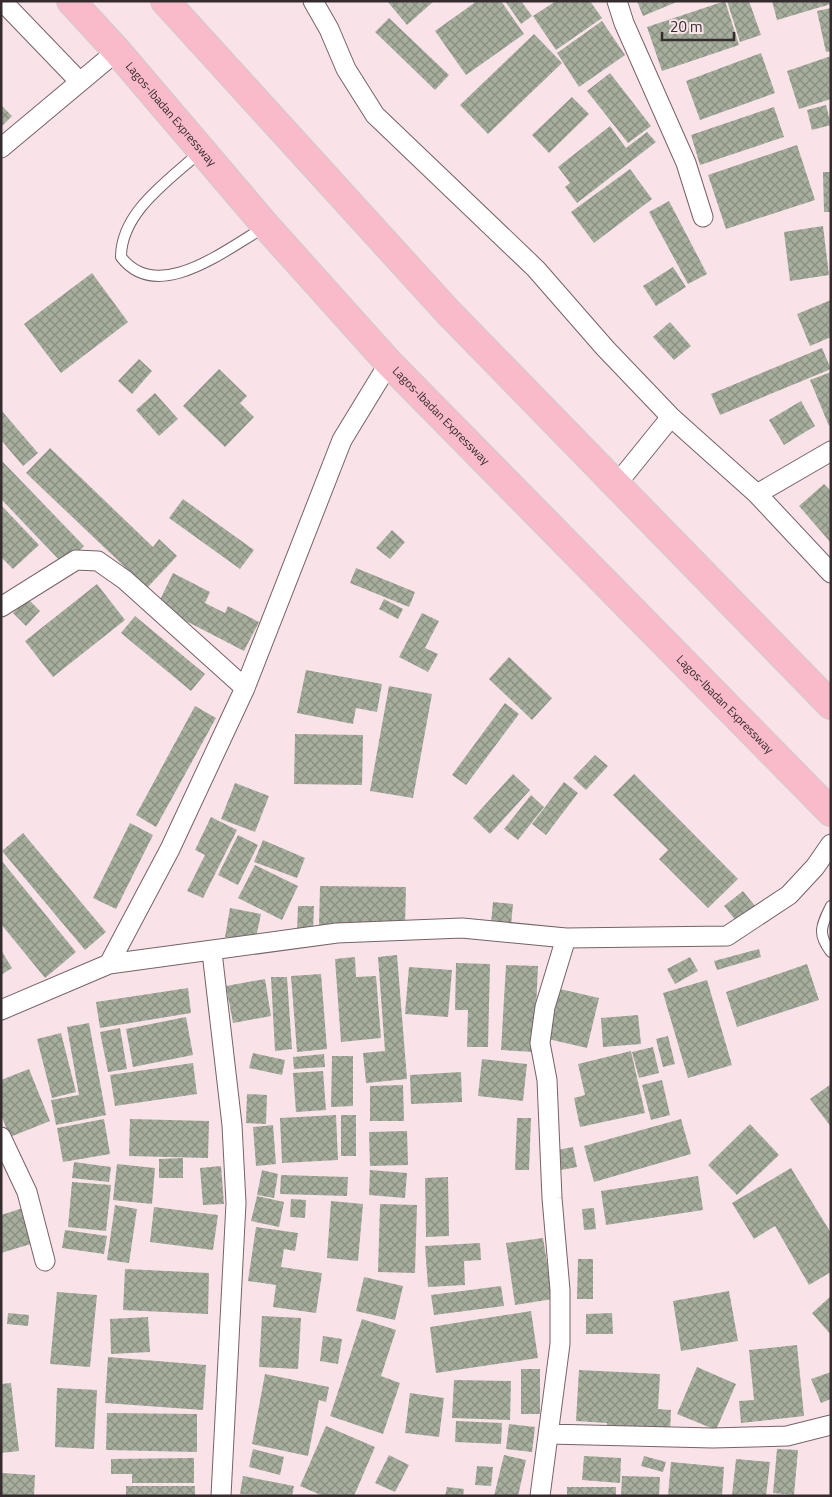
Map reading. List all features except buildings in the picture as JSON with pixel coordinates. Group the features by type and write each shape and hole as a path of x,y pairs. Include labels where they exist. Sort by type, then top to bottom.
{"highway":[{"name":"Lagos-Ibadan Expressway","path":"71,1 117,51 266,226 389,363 831,812"},
{"path":"165,1 448,312 831,705"}],"street":[{"path":"2,1 80,82"},
{"path":"313,1 329,29 346,69 375,115 536,269 605,348 671,417 757,494 831,573"},
{"path":"617,1 624,23 686,163 703,217"},
{"path":"1,148 117,51"},
{"path":"109,964 170,849 245,688 342,440 389,363"},
{"path":"616,485 671,417"},
{"path":"757,494 831,451"},
{"path":"1,607 76,560 98,561 125,580 245,688"},
{"path":"1,1010 109,964 212,952 337,933 462,928 566,938 727,936 789,895 815,867 831,844"},
{"path":"540,1496 560,1344 560,1290 552,1198 547,1080 540,1044 545,1007 566,938"},
{"path":"212,952 232,1125 236,1203 221,1496"},
{"path":"1,1137 27,1192 44,1260"},
{"path":"548,1434 713,1438 787,1436 831,1425"}],"lane":[{"path":"202,150 143,205 126,231 122,240 120,257 129,268 142,274 159,276 190,270 266,226"},
{"path":"831,906 821,929 822,940 831,952"}]}
